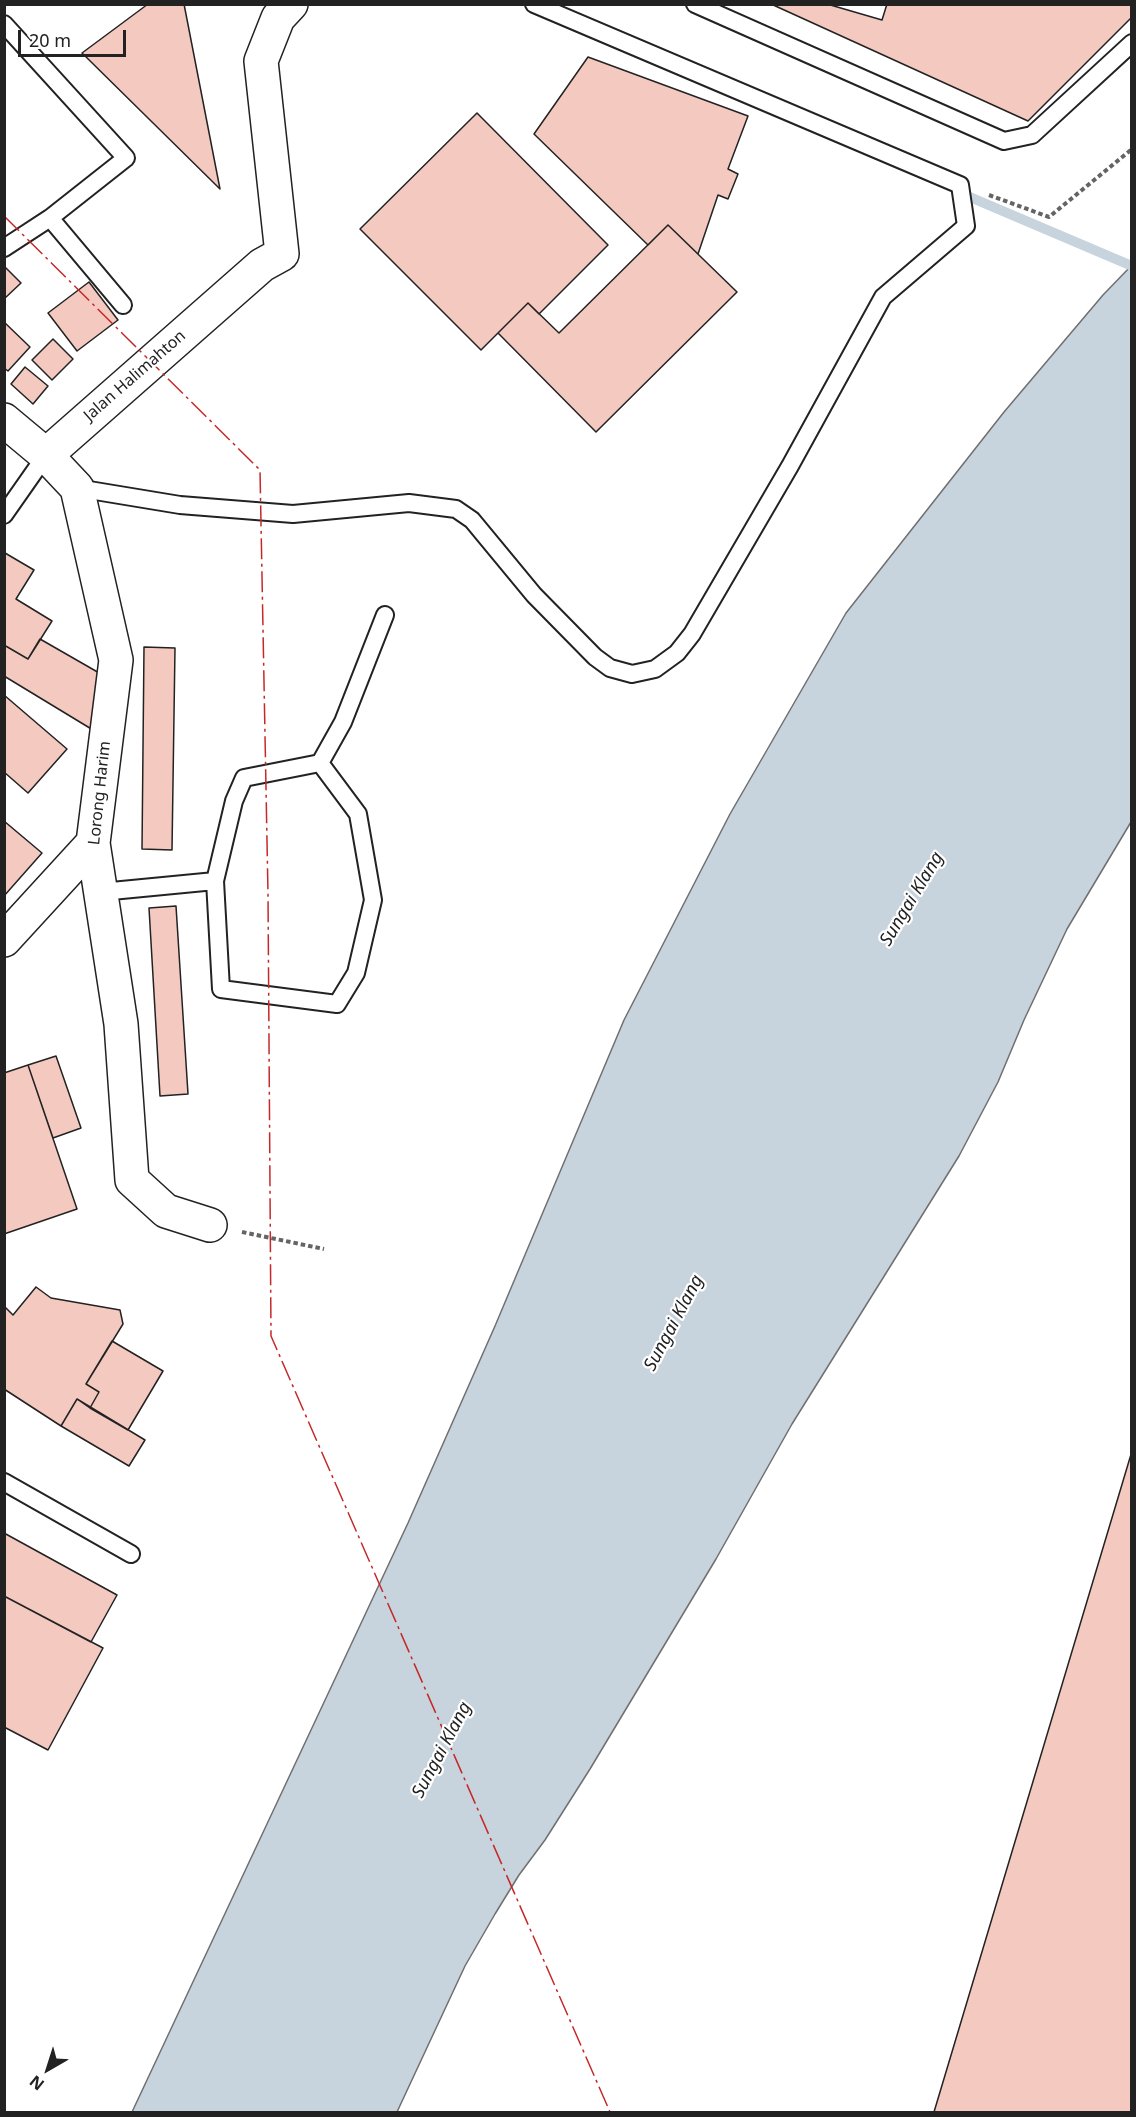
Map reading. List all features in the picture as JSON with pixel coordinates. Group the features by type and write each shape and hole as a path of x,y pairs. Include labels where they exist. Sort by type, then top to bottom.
{"street":[{"name":"Jalan Halimahton","path":"46,455 262,265 282,254 261,61 278,18 291,4"},
{"path":"4,420 46,455 77,488"},
{"name":"Lorong Harim","path":"77,488 116,660 93,843 121,1024 132,1180 166,1211 210,1225"},
{"path":"4,940 93,843"}],"lane":[{"path":"77,488 180,505 293,514 409,503 456,509 472,520 534,595 595,657 610,668 632,674 656,669 677,653 692,634 790,466 883,297 966,226 960,186 534,4"},
{"path":"695,4 1004,141 1032,135 1131,43"},
{"path":"4,24 126,158 50,218 4,248"},
{"path":"50,218 123,305"},
{"name":"Jalan Halimahton","path":"4,515 46,455"},
{"path":"320,763 358,814 374,900 356,973 337,1004 221,989 215,881 234,801 244,778 320,763 343,722 385,615"},
{"path":"101,892 215,881"},
{"path":"4,1482 131,1554"}],"path":[{"path":"960,186 1049,217 1131,149"},
{"path":"210,1225 324,1249"}],"water":[{"name":"Sungai Klang","path":"1131,266 1131,822 1067,929 998,1082 959,1156 792,1424 716,1559 590,1769 495,1914 465,1966 397,2112 132,2112 408,1523 495,1326 624,1020 730,814 846,613 1004,412 1103,295"}],"building":[{"path":"148,4 184,4 220,189 82,53"},
{"path":"771,4 1132,4 1132,17 1028,121"},
{"path":"827,4 887,4 882,20"},
{"path":"588,57 748,116 728,169 738,174 728,199 718,195 698,254 668,225 648,245 534,134"},
{"path":"477,113 608,245 539,314 528,303 481,350 360,229"},
{"path":"668,225 737,292 596,432 498,333 528,303 559,333"},
{"path":"4,266 21,283 4,299"},
{"path":"89,282 118,320 77,351 48,313"},
{"path":"4,322 30,347 8,371 4,368"},
{"path":"53,339 73,359 52,380 32,360"},
{"path":"25,367 48,386 33,404 11,384"},
{"path":"5,553 34,570 16,599 52,621 28,659 4,645"},
{"path":"40,639 101,674 93,730 4,676 4,645 28,659"},
{"path":"144,647 175,648 172,850 142,849"},
{"path":"4,695 67,749 28,793 4,772"},
{"path":"4,821 42,853 4,896"},
{"path":"176,906 188,1094 160,1096 149,908"},
{"path":"56,1056 81,1128 53,1138 28,1065"},
{"path":"28,1065 77,1209 4,1234 4,1073"},
{"path":"36,1287 51,1298 120,1310 123,1324 86,1384 99,1392 90,1408 77,1399 61,1426 4,1389 4,1306 13,1315"},
{"path":"112,1341 163,1371 128,1430 90,1408 99,1392 86,1384"},
{"path":"77,1399 145,1440 129,1466 61,1426"},
{"path":"1132,1451 1132,2112 934,2112"},
{"path":"4,1533 117,1595 91,1642 4,1596"},
{"path":"4,1596 103,1648 48,1750 4,1727"}],"waterway":[{"path":"958,192 1132,266"}],"power":[{"path":"4,216 260,470 268,894 271,1336 610,2112"}]}
